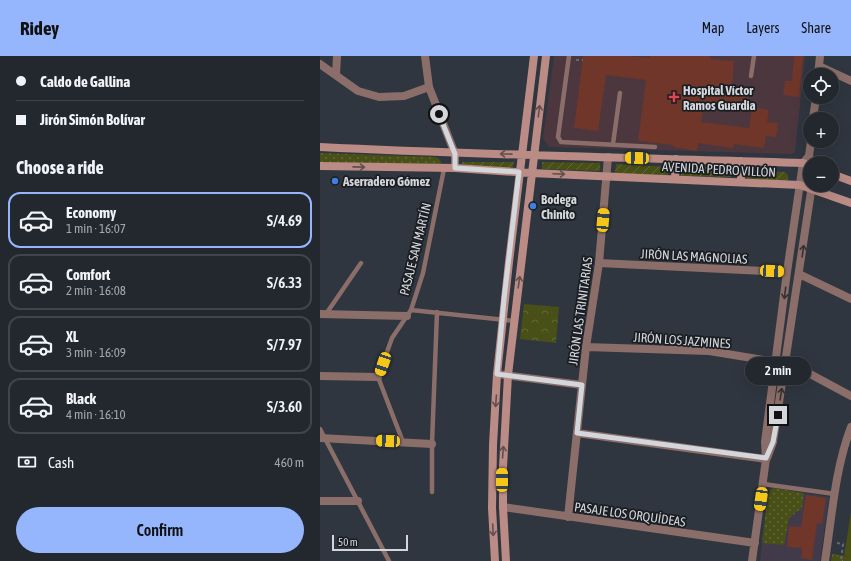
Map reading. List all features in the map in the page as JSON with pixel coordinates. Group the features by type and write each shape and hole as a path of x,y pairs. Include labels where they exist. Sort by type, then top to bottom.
{"main road":[{"path":"495,561 492,508 493,445 497,374 504,299 534,56"},
{"path":"506,561 502,507 502,467 508,375 546,56"},
{"name":"AVENIDA PEDRO VILLÓN","path":"320,147 455,154 521,154 803,162"},
{"path":"675,179 676,159"},
{"path":"741,161 741,182"},
{"name":"AVENIDA PEDRO VILLÓN","path":"320,166 455,168 803,186"},
{"path":"839,177 851,181"},
{"name":"AVENIDA PEDRO VILLÓN","path":"824,192 851,203"},
{"path":"509,262 522,263"},
{"path":"504,299 517,300"}],"street":[{"path":"336,76 337,56"},
{"path":"425,56 429,87 455,154 455,168"},
{"path":"818,68 820,56"},
{"path":"320,64 358,91 379,97 404,96 429,87"},
{"path":"839,77 851,81"},
{"name":"JIRÓN LAS TRINITARIAS","path":"568,517 586,347 599,264 608,157"},
{"path":"752,561 763,484 766,458 765,442 787,272 800,185 803,177"},
{"path":"766,458 773,442 810,192"},
{"name":"JIRÓN LAS MAGNOLIAS","path":"599,264 787,272"},
{"path":"799,274 851,299"},
{"path":"323,314 409,313"},
{"name":"JIRÓN LOS JAZMINES","path":"586,347 709,351 776,362"},
{"path":"786,361 851,396"},
{"path":"497,374 582,385"},
{"path":"320,376 378,378"},
{"path":"825,561 844,446 851,427"},
{"path":"577,433 766,458"},
{"path":"323,438 432,444"},
{"path":"320,501 358,501"},
{"name":"PASAJE LOS ORQUÍDEAS","path":"502,507 755,543"}],"lane":[{"path":"569,56 558,137 561,142 655,147"},
{"path":"751,76 754,56"},
{"path":"613,144 620,93"},
{"name":"PASAJE SAN MARTÍN","path":"378,378 392,338 409,313 423,273 444,169"},
{"path":"323,314 361,263"},
{"path":"409,313 437,312 514,321"},
{"path":"432,492 432,444 437,312"},
{"path":"378,378 404,442"},
{"path":"320,428 323,438 389,561"},
{"path":"763,484 835,494"}],"path":[{"path":"828,542 843,544 842,561"}],"shaded area":[{"name":"Hospital Víctor Ramos Guardia","path":"554,56 805,56 795,152 792,154 549,147 543,138"},
{"path":"773,488 829,497 820,561 760,561 768,493"}],"green space":[{"path":"320,153 435,157 441,162 440,165 320,163"},
{"path":"462,162 514,162 512,169 462,166"},
{"path":"542,162 600,163 600,171 542,169"},
{"path":"616,164 668,167 668,176 615,173"},
{"path":"681,166 732,167 731,177 681,176"},
{"path":"747,170 785,172 788,175 788,179 785,181 747,179"},
{"path":"524,304 559,307 556,343 520,339"},
{"path":"773,488 804,493 802,508 789,518 784,545 762,543 768,493"},
{"path":"851,512 851,557 844,556"},
{"path":"832,554 851,557 851,561 831,561"}],"building":[{"path":"583,56 628,56 650,58 650,56 710,56 710,59 734,61 732,87 749,90 746,109 704,102 701,122 749,128 752,107 769,110 767,122 778,123 776,137 766,136 764,148 734,144 733,148 698,143 697,151 673,147 673,145 638,141 646,80 606,75 598,131 574,128"},
{"path":"794,56 803,56 799,97 783,95 785,81 792,81"},
{"path":"806,495 826,498 822,524 817,523 812,560 801,558 802,548 787,547 789,526 801,527"}],"place":[{"name":"Hospital Víctor Ramos Guardia","path":"674,97"},
{"name":"Aserradero Gómez","path":"335,181"},
{"name":"Bodega Chinito","path":"533,206"}],"route":[{"path":"439,114 455,154 455,168 519,172 497,374 582,385 577,433 766,458 773,442 778,415"}]}
